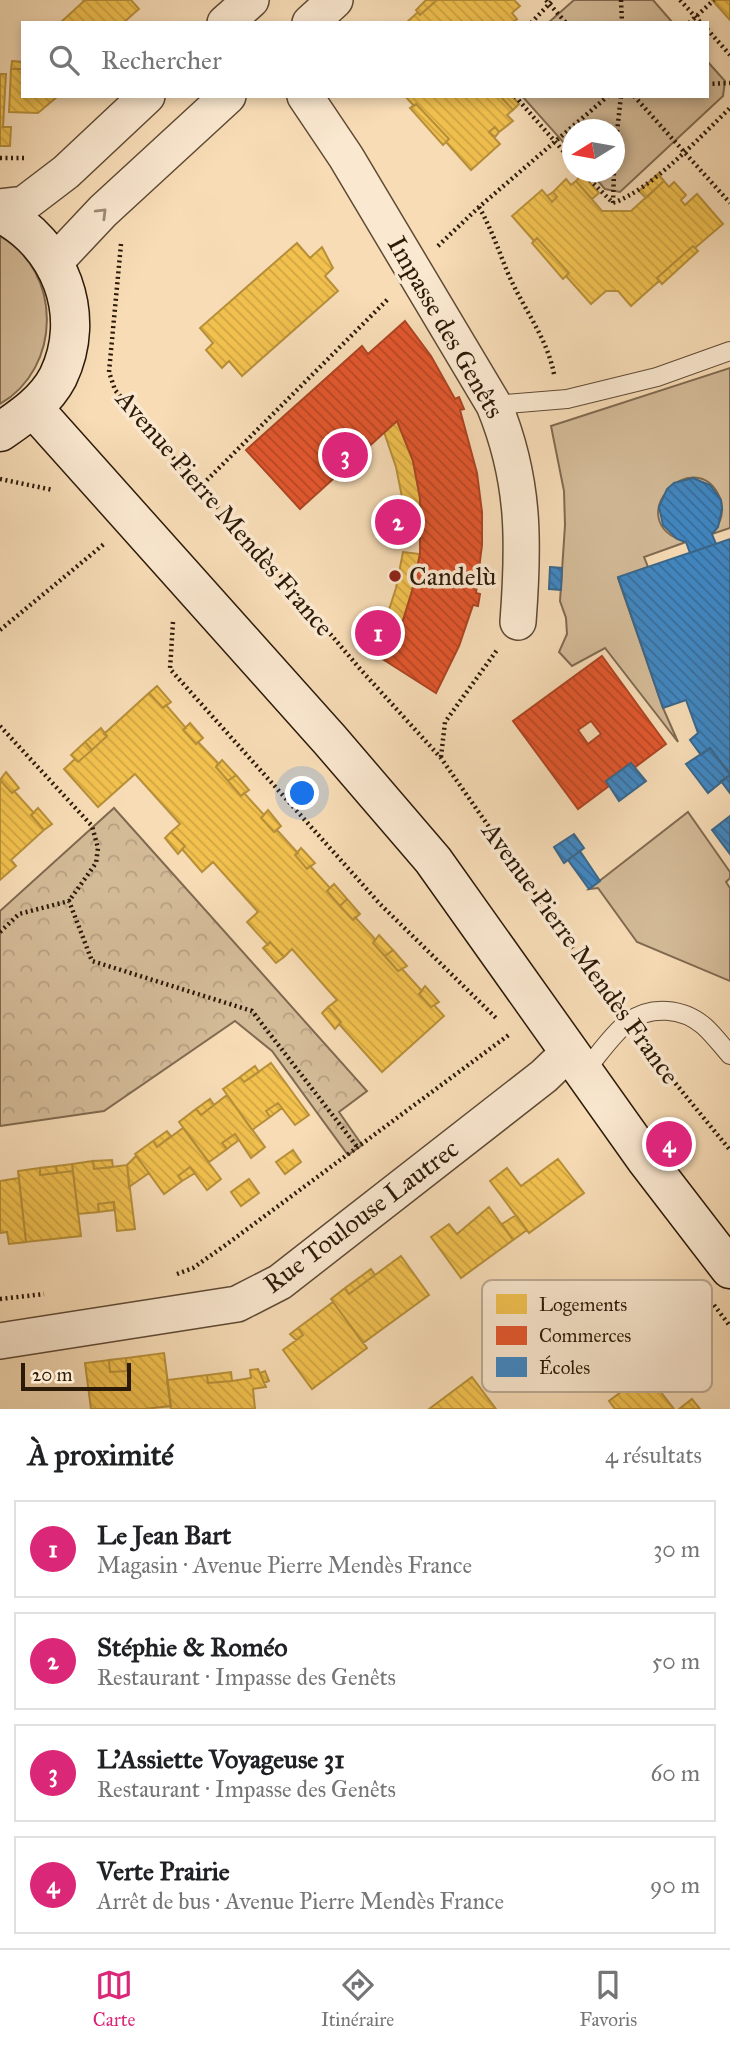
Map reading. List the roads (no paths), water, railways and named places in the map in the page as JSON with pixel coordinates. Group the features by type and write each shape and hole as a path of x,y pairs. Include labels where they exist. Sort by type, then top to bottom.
{"street":[{"path":"312,21 335,0"},
{"path":"0,207 24,204 66,172 145,98"},
{"path":"55,262 103,211 226,98"},
{"name":"Impasse des Genêts","path":"306,98 346,157 494,405 507,437 515,467 520,513 522,575 518,622"},
{"path":"0,213 16,221 38,239 55,262 69,300 69,340 57,377 34,409 0,432"},
{"path":"34,409 330,740 433,860 679,1204 730,1269"},
{"name":"Rue Toulouse Lautrec","path":"0,1341 237,1304 279,1282 544,1076 577,1062"}],"lane":[{"path":"494,405 567,399 657,377 730,351"},
{"path":"577,1062 626,1023 640,1015 666,1010 684,1012 704,1026 730,1055"}],"place":[{"name":"L'Assiette Voyageuse 31","path":"345,455"},
{"name":"Stéphie & Roméo","path":"398,522"},
{"name":"Candelù","path":"395,576"},
{"name":"Le Jean Bart","path":"378,633"},
{"name":"Verte Prairie","path":"669,1144"}]}
